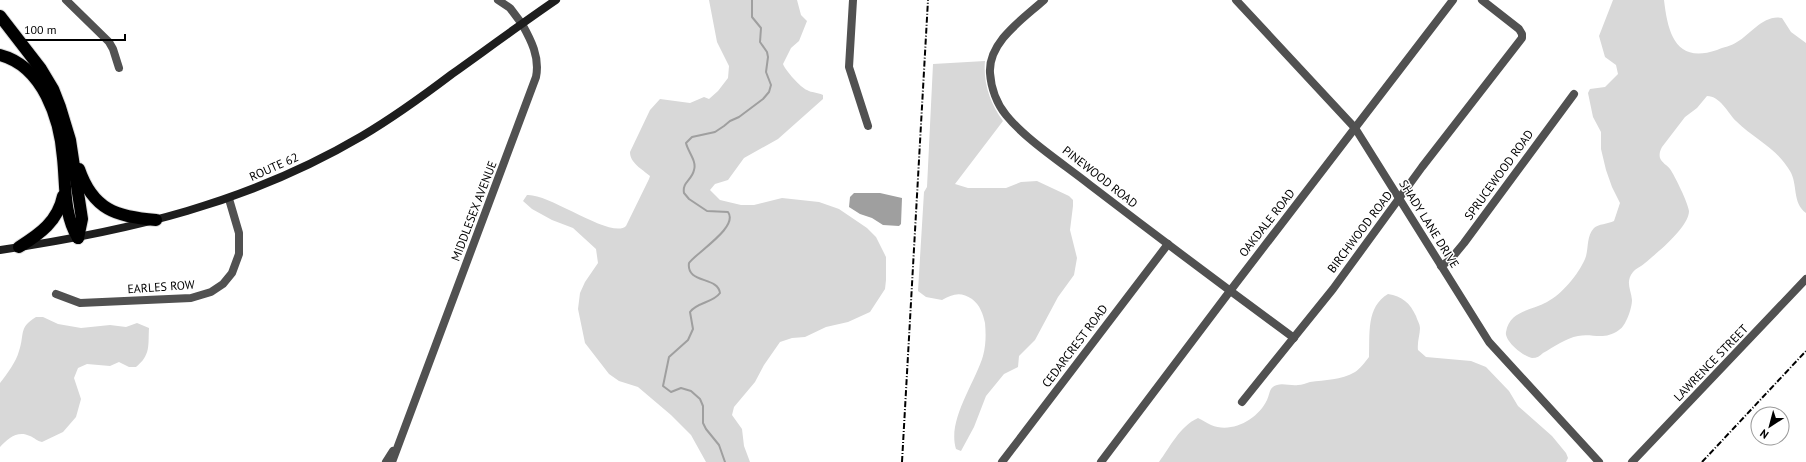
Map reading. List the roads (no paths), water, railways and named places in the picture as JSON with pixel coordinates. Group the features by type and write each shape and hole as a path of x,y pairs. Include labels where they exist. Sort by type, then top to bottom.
{"highway":[{"path":"0,16 47,79 57,98 84,182 100,202 121,216 156,220"},
{"path":"0,55 12,59 28,69 35,77 45,94 61,140 69,218 78,238"},
{"path":"70,140 82,219 78,238"},
{"path":"20,247 52,222 60,208 65,188"}],"main road":[{"path":"522,24 556,0"},
{"name":"ROUTE 62","path":"0,250 78,238 156,220 228,199 293,172 364,135 403,110 522,24"}],"street":[{"path":"66,0 109,42 113,49 119,68"},
{"name":"MIDDLESEX AVENUE","path":"392,462 536,77 537,64 535,54 522,24 510,8 498,0"},
{"path":"853,0 848,67 868,126"},
{"name":"PINEWOOD ROAD","path":"1044,0 1006,36 993,54 990,73 998,102 1010,120 1033,140 1168,244 1294,338"},
{"name":"SHADY LANE DRIVE","path":"1236,0 1355,128 1489,342 1599,462"},
{"name":"OAKDALE ROAD","path":"1101,462 1453,0"},
{"name":"BIRCHWOOD ROAD","path":"1242,402 1294,338 1522,36 1519,29 1482,0"},
{"name":"SPRUCEWOOD ROAD","path":"1441,266 1450,260 1464,243 1574,94"},
{"name":"EARLES ROW","path":"56,294 80,303 191,298 211,292 223,284 232,273 240,254 239,232 228,199"},
{"name":"CEDARCREST ROAD","path":"1002,462 1168,244"},
{"name":"LAWRENCE STREET","path":"1632,462 1806,279"},
{"name":"MIDDLESEX AVENUE","path":"386,462 398,444"}],"waterway":[{"path":"725,462 719,445 703,423 703,406 700,399 691,391 681,388 671,392 663,386 669,357 688,340 693,329 690,312 697,306 713,299 720,293 714,284 692,274 689,270 689,263 723,232 728,225 730,218 728,212 707,211 689,199 684,193 684,186 693,173 695,167 686,143 692,137 715,132 730,121 739,117 763,99 769,92 771,85 766,72 768,57 767,52 760,42 761,28 752,17 752,0"}],"railway":[{"path":"902,462 928,0"},
{"path":"1702,462 1806,351"}]}
